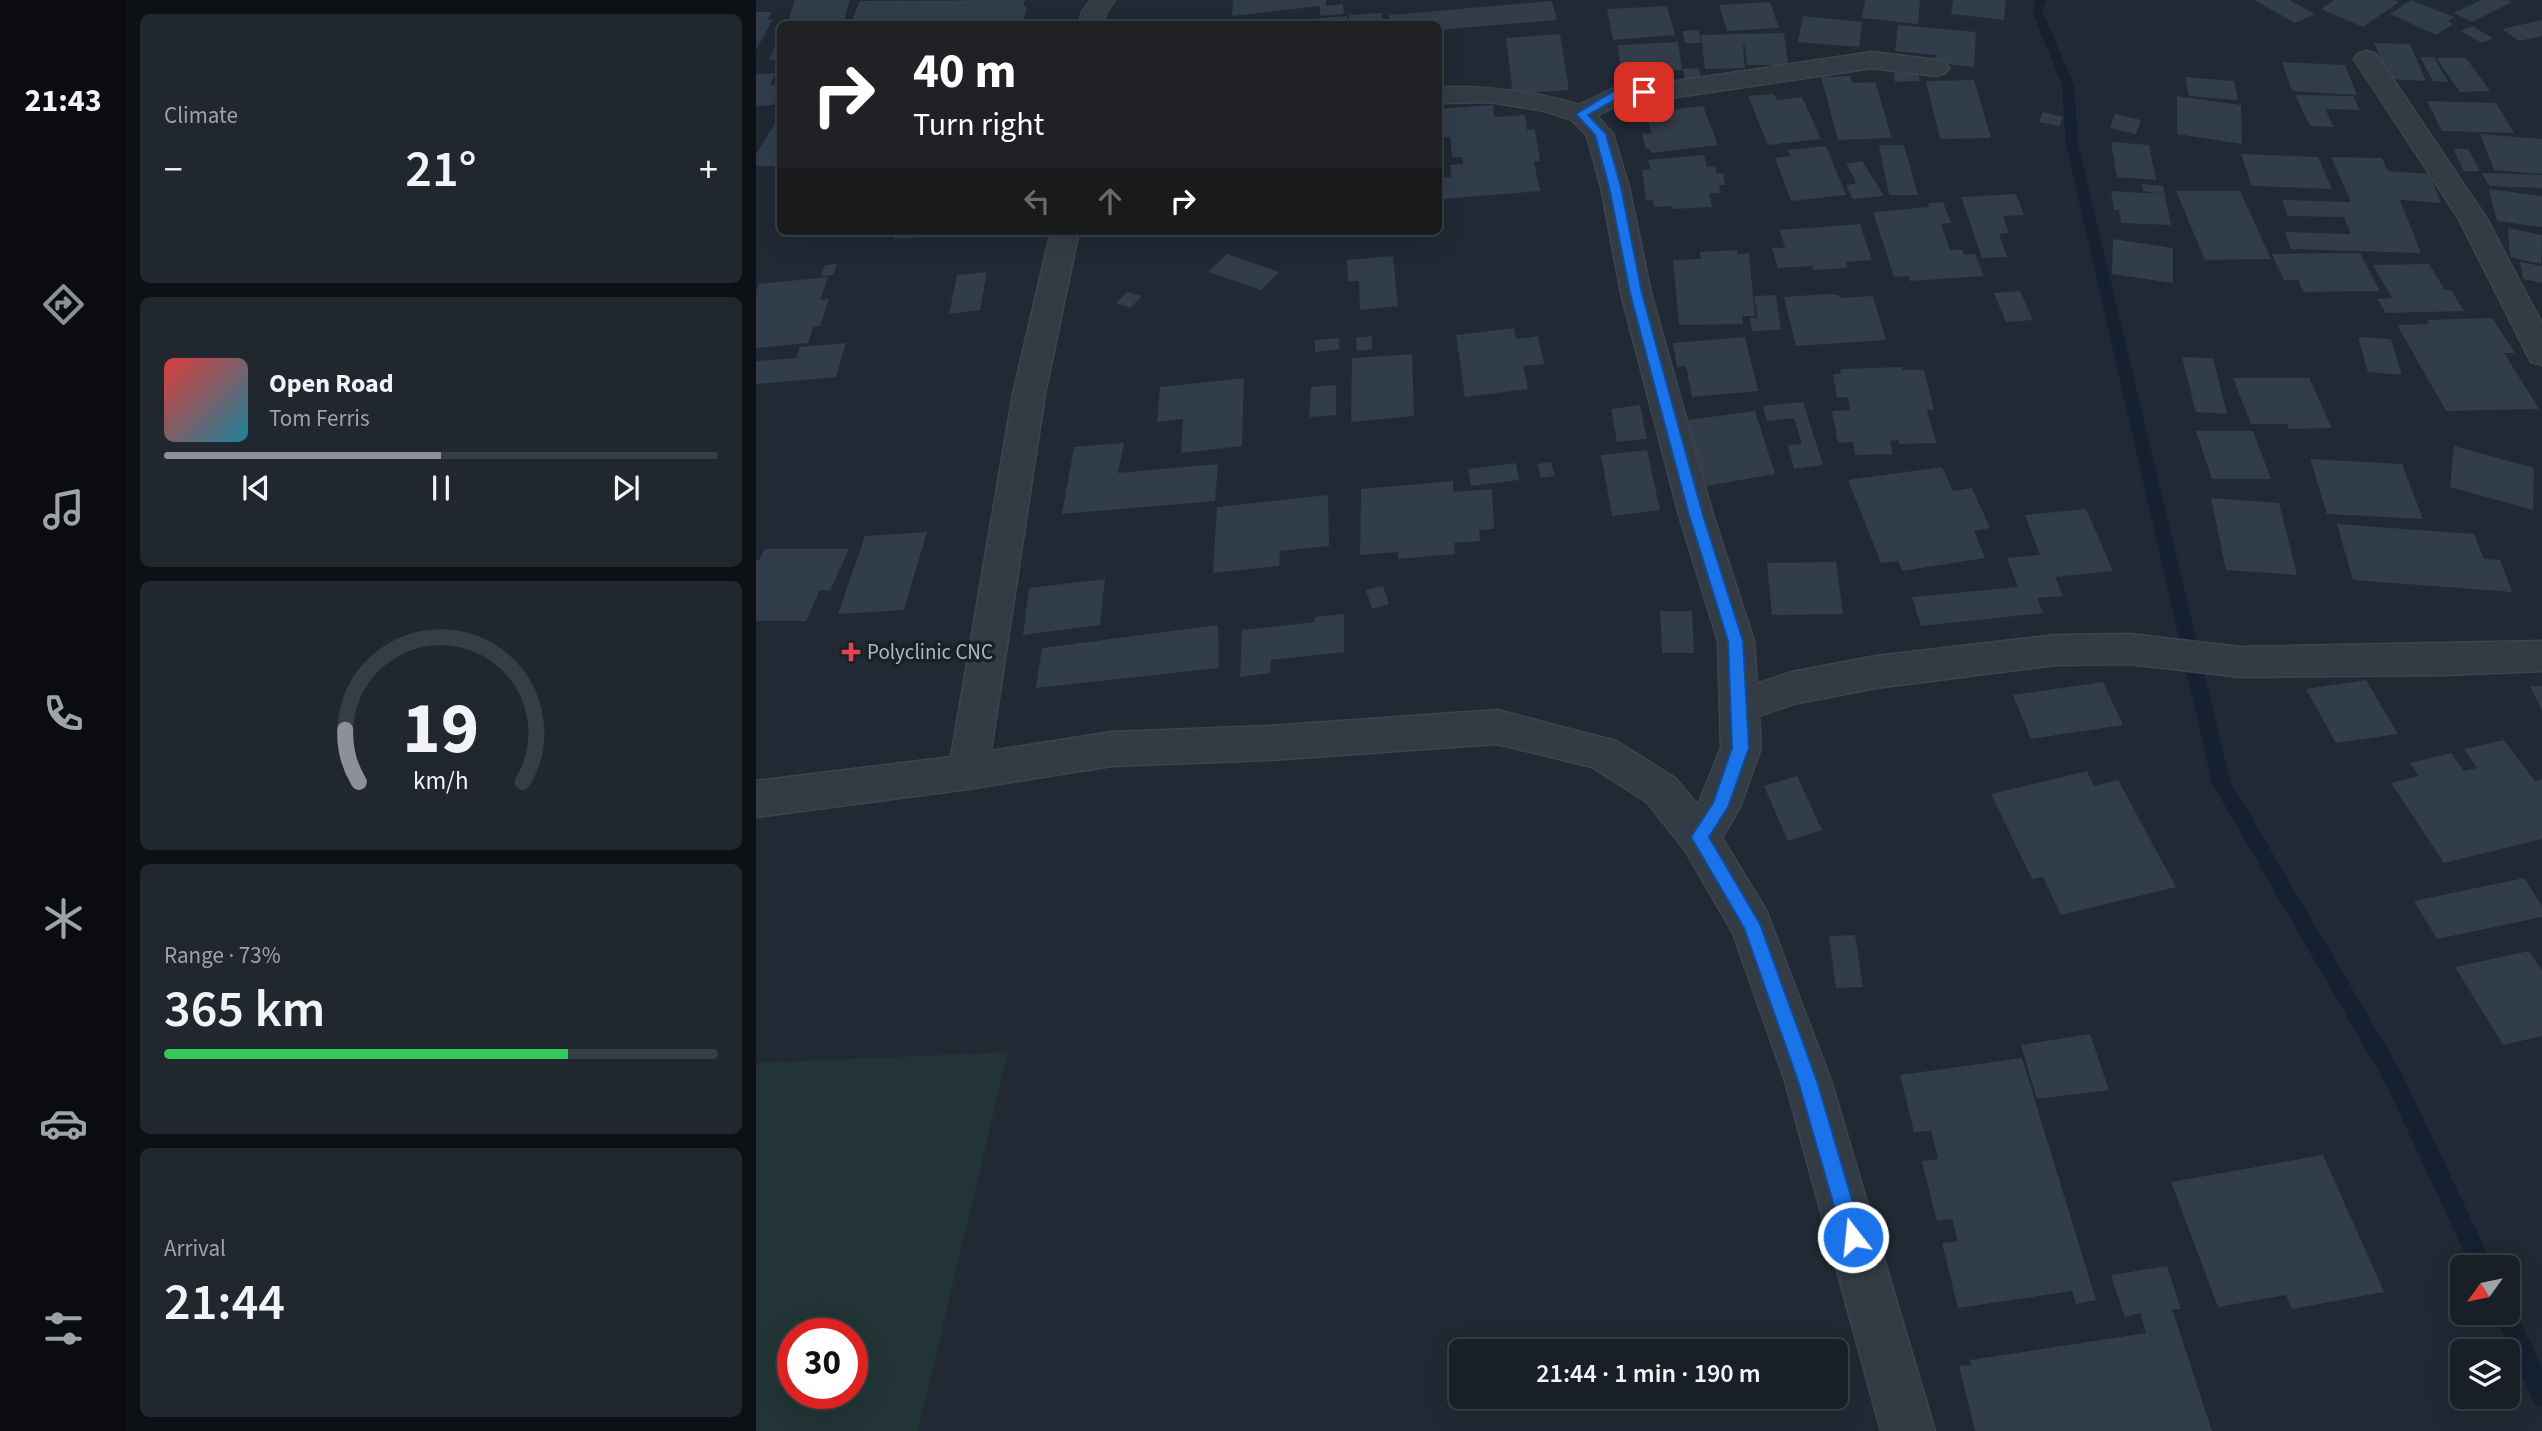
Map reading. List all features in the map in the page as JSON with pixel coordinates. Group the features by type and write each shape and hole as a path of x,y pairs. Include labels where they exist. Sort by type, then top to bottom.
{"street":[{"path":"1092,21 1094,12 1103,0"},
{"path":"2367,59 2473,219 2542,354"},
{"path":"1581,114 1618,93 1670,90 1872,60 1936,68"},
{"path":"1442,95 1490,94 1549,104 1581,114 1600,134 1615,187 1636,293 1696,515 1735,641 1741,748 1720,807 1699,837"},
{"path":"968,772 1030,394 1064,235"},
{"path":"1739,707 1793,688 1876,672 2056,650 2130,649 2240,662 2542,656"},
{"path":"756,799 968,772 1112,748 1269,743 1497,727 1602,754 1661,790 1699,837 1751,924 1808,1081 1908,1431"}],"shaded area":[{"path":"1008,1052 918,1431 756,1431 756,1063"}],"building":[{"path":"795,0 850,0 844,21 788,21"},
{"path":"1025,0 1023,7 1027,6 1024,21 851,21 860,1"},
{"path":"1233,0 1326,0 1326,6 1343,4 1344,14 1320,16 1320,6 1232,16"},
{"path":"1865,0 1920,0 1918,24 1862,18"},
{"path":"1953,0 2006,0 2004,20 1951,14"},
{"path":"2254,0 2289,0 2315,14 2295,23"},
{"path":"2334,0 2399,2 2363,27 2321,9"},
{"path":"2411,0 2454,17 2448,21 2453,24 2436,35 2390,14"},
{"path":"2481,0 2512,2 2472,22 2454,13"},
{"path":"1552,1 1557,20 1442,30 1442,21 1390,21 1389,15"},
{"path":"1770,2 1779,28 1727,31 1719,5"},
{"path":"1667,6 1675,35 1613,40 1607,9"},
{"path":"756,12 772,12 767,20 773,19 756,50"},
{"path":"1382,13 1382,21 1349,21 1349,15"},
{"path":"1347,16 1347,21 1309,19"},
{"path":"1803,16 1862,22 1859,47 1798,42"},
{"path":"2542,20 2542,36 2519,41 2502,29"},
{"path":"1898,25 1976,32 1974,67 1935,63 1936,55 1895,51"},
{"path":"2472,26 2493,38 2482,43 2460,31"},
{"path":"1699,30 1701,43 1685,43 1682,31"},
{"path":"1784,33 1788,65 1747,65 1743,46 1745,68 1705,69 1701,35"},
{"path":"1560,34 1569,90 1513,94 1506,38"},
{"path":"777,42 777,59 769,60"},
{"path":"1678,42 1682,70 1621,73 1618,45"},
{"path":"2374,43 2410,44 2426,81 2390,79"},
{"path":"2420,57 2434,57 2448,82 2433,81"},
{"path":"2436,58 2466,58 2490,91 2460,92"},
{"path":"2282,62 2345,65 2357,95 2292,91"},
{"path":"1699,68 1701,81 1685,81 1683,69"},
{"path":"776,73 770,85 777,84 777,99 773,105 756,106 756,74"},
{"path":"1893,73 1918,73 1920,81 1895,82"},
{"path":"1850,76 1852,83 1875,82 1892,138 1838,140 1821,77"},
{"path":"2185,77 2234,81 2238,100 2189,96"},
{"path":"1974,80 1991,138 1940,139 1926,81"},
{"path":"1774,94 1777,100 1802,97 1821,139 1768,145 1748,96"},
{"path":"2295,95 2353,96 2360,110 2325,109 2334,127 2310,126"},
{"path":"2177,96 2241,105 2242,144 2177,134"},
{"path":"2427,101 2496,103 2514,133 2442,131"},
{"path":"1493,105 1494,117 1525,115 1527,130 1535,129 1540,161 1534,162 1540,191 1443,199 1442,178 1451,177 1450,165 1463,164 1462,157 1452,157 1450,137 1442,137 1442,109"},
{"path":"1703,106 1718,145 1651,153 1650,149 1646,149 1642,134 1652,133 1645,113"},
{"path":"2043,112 2063,117 2059,126 2039,122"},
{"path":"2115,114 2141,120 2136,134 2110,128"},
{"path":"777,120 777,166 756,166 756,154"},
{"path":"2480,134 2542,139 2542,174 2494,170"},
{"path":"2111,142 2149,145 2156,180 2117,177"},
{"path":"1879,145 1904,145 1918,195 1889,195"},
{"path":"1826,146 1846,195 1791,201 1775,158 1790,156 1788,150"},
{"path":"2453,149 2468,149 2480,171 2464,171"},
{"path":"2241,154 2318,157 2332,189 2252,186"},
{"path":"1704,155 1707,167 1715,166 1717,174 1723,173 1725,185 1719,185 1721,193 1709,193 1712,207 1654,207 1653,200 1646,200 1642,170 1650,169 1648,160"},
{"path":"2331,157 2382,158 2388,171 2429,174 2441,203 2400,200 2421,253 2291,249 2285,232 2351,234 2344,217 2288,216 2282,200 2351,202"},
{"path":"1862,161 1884,196 1853,199 1846,185 1855,184 1855,179 1846,164"},
{"path":"2482,173 2542,175 2542,188 2489,186"},
{"path":"2142,184 2163,186 2171,225 2121,223 2119,210 2114,210 2111,191 2160,194 2143,191"},
{"path":"2489,189 2542,196 2542,227 2497,221"},
{"path":"2176,191 2240,191 2271,259 2205,260"},
{"path":"2016,194 2024,215 2003,216 2009,233 1999,234 2007,257 1982,258 1961,197"},
{"path":"1943,202 1951,223 1941,224 1950,250 1962,250 1964,255 1975,254 1984,276 1910,281 1909,276 1894,277 1873,212 1929,207 1928,203"},
{"path":"1860,224 1872,260 1846,262 1848,268 1778,268 1772,248 1785,248 1780,230"},
{"path":"2508,228 2542,235 2541,264 2510,257"},
{"path":"895,235 939,235 894,239"},
{"path":"2113,239 2173,248 2173,283 2112,274"},
{"path":"1737,250 1737,254 1749,253 1755,316 1742,316 1743,324 1679,325 1673,260 1701,259 1700,252"},
{"path":"2360,253 2380,291 2303,292 2298,280 2284,280 2272,254"},
{"path":"1227,254 1279,272 1261,290 1208,272"},
{"path":"1393,256 1398,306 1360,310 1359,281 1348,281 1347,260"},
{"path":"2520,262 2542,266 2542,283 2523,279"},
{"path":"837,264 833,275 821,276 825,265"},
{"path":"2429,264 2445,290 2451,290 2464,311 2386,313 2377,299 2392,298 2373,265"},
{"path":"987,272 980,310 949,314 957,275"},
{"path":"828,277 820,300 829,299 820,326 813,327 808,343 756,348 756,291 759,284"},
{"path":"2020,291 2033,320 2006,322 1994,293"},
{"path":"1127,292 1142,296 1130,308 1116,303"},
{"path":"1776,295 1781,330 1752,331 1750,318 1758,318 1754,296"},
{"path":"1838,295 1840,298 1873,296 1886,340 1796,346 1784,297"},
{"path":"2492,318 2515,353 2504,353 2539,409 2446,411 2397,325 2429,324 2427,320"},
{"path":"1514,328 1516,339 1538,336 1544,364 1523,366 1528,389 1465,397 1456,335"},
{"path":"1372,336 1372,349 1357,351 1356,338"},
{"path":"1745,337 1758,391 1692,397 1686,366 1677,367 1673,343"},
{"path":"2358,337 2391,339 2402,375 2368,372"},
{"path":"1339,338 1339,349 1315,352 1315,340"},
{"path":"846,343 836,377 756,384 756,361 796,358 800,347"},
{"path":"1412,354 1414,416 1351,422 1352,358"},
{"path":"2182,357 2213,358 2227,414 2196,412"},
{"path":"1902,367 1902,370 1924,370 1934,410 1927,410 1936,443 1899,444 1898,440 1890,441 1893,454 1855,455 1853,442 1838,443 1832,411 1850,410 1848,397 1837,398 1833,374 1841,374 1840,369"},
{"path":"1244,378 1242,446 1181,453 1183,419 1157,422 1160,387"},
{"path":"2233,378 2309,378 2332,428 2289,429 2287,424 2251,424"},
{"path":"1336,385 1336,415 1309,417 1311,387"},
{"path":"1803,402 1823,465 1794,469 1788,445 1802,444 1794,418 1767,421 1763,406"},
{"path":"1640,405 1647,439 1617,442 1611,409"},
{"path":"1755,411 1775,474 1706,486 1688,420"},
{"path":"2196,431 2253,431 2271,479 2212,479"},
{"path":"1124,443 1118,473 1218,464 1215,501 1062,514 1074,447"},
{"path":"2454,446 2534,468 2533,510 2450,487"},
{"path":"1647,450 1660,510 1612,516 1601,455"},
{"path":"2310,459 2402,464 2423,519 2327,514"},
{"path":"1551,462 1555,476 1541,478 1537,464"},
{"path":"1516,463 1519,480 1471,486 1468,469"},
{"path":"1942,467 1953,491 1972,488 1990,528 1974,531 1985,558 1902,571 1898,561 1881,563 1848,480"},
{"path":"1453,481 1453,492 1492,489 1494,529 1479,530 1480,541 1454,543 1455,554 1398,559 1398,552 1360,555 1361,489"},
{"path":"1328,495 1329,546 1280,551 1279,566 1213,573 1217,507"},
{"path":"2211,498 2279,503 2297,575 2226,570"},
{"path":"2086,509 2113,571 2055,577 2063,596 2037,598 2043,613 1921,626 1912,597 2018,587 2007,558 2040,555 2025,515"},
{"path":"2337,524 2474,534 2484,559 2500,560 2512,592 2353,580"},
{"path":"927,532 904,610 838,614 865,536"},
{"path":"765,549 849,549 830,591 820,590 806,621 756,621 756,560 759,560"},
{"path":"1836,562 1843,614 1772,615 1767,563"},
{"path":"1105,579 1100,625 1023,635 1029,588"},
{"path":"1383,586 1389,604 1372,609 1366,590"},
{"path":"1660,611 1692,611 1694,653 1662,653"},
{"path":"1344,614 1344,652 1271,660 1270,673 1240,677 1242,630 1315,622 1315,617"},
{"path":"1218,625 1219,668 1036,688 1042,648"},
{"path":"2366,680 2398,734 2336,743 2306,689"},
{"path":"2103,682 2123,725 2031,739 2013,695"},
{"path":"2530,686 2542,686 2542,710"},
{"path":"2504,740 2535,781 2542,779 2542,839 2444,863 2391,783 2419,776 2410,763 2451,753 2464,771 2477,768 2464,749"},
{"path":"2087,771 2094,786 2118,780 2176,887 2061,915 2043,877 2032,879 1991,794"},
{"path":"1797,776 1822,830 1788,841 1764,786"},
{"path":"2524,878 2542,906 2542,917 2437,939 2414,901"},
{"path":"1855,935 1863,987 1836,988 1829,936"},
{"path":"2529,951 2542,971 2542,1036 2503,1045 2455,967"},
{"path":"2090,1034 2109,1090 2037,1099 2021,1045"},
{"path":"2022,1058 2096,1300 2076,1304 2072,1291 1958,1308 1942,1243 1958,1241 1952,1219 1937,1221 1922,1161 1938,1159 1931,1131 1914,1132 1900,1075"},
{"path":"2323,1155 2384,1292 2292,1309 2286,1295 2218,1307 2171,1182"},
{"path":"2167,1266 2181,1309 2172,1309 2212,1431 1975,1431 1959,1366 1972,1365 1970,1360 2146,1333 2140,1313 2125,1317 2111,1275"}],"waterway":[{"path":"2041,0 2037,11 2068,85 2072,144 2221,783 2393,1077 2477,1255"},
{"path":"2510,1325 2542,1395"}],"place":[{"name":"Polyclinic CNC","path":"851,652"}],"route":[{"path":"1644,92 1618,93 1581,114 1600,134 1615,187 1636,293 1696,515 1735,641 1741,748 1720,807 1699,837 1751,924 1808,1081 1853,1237"}]}
